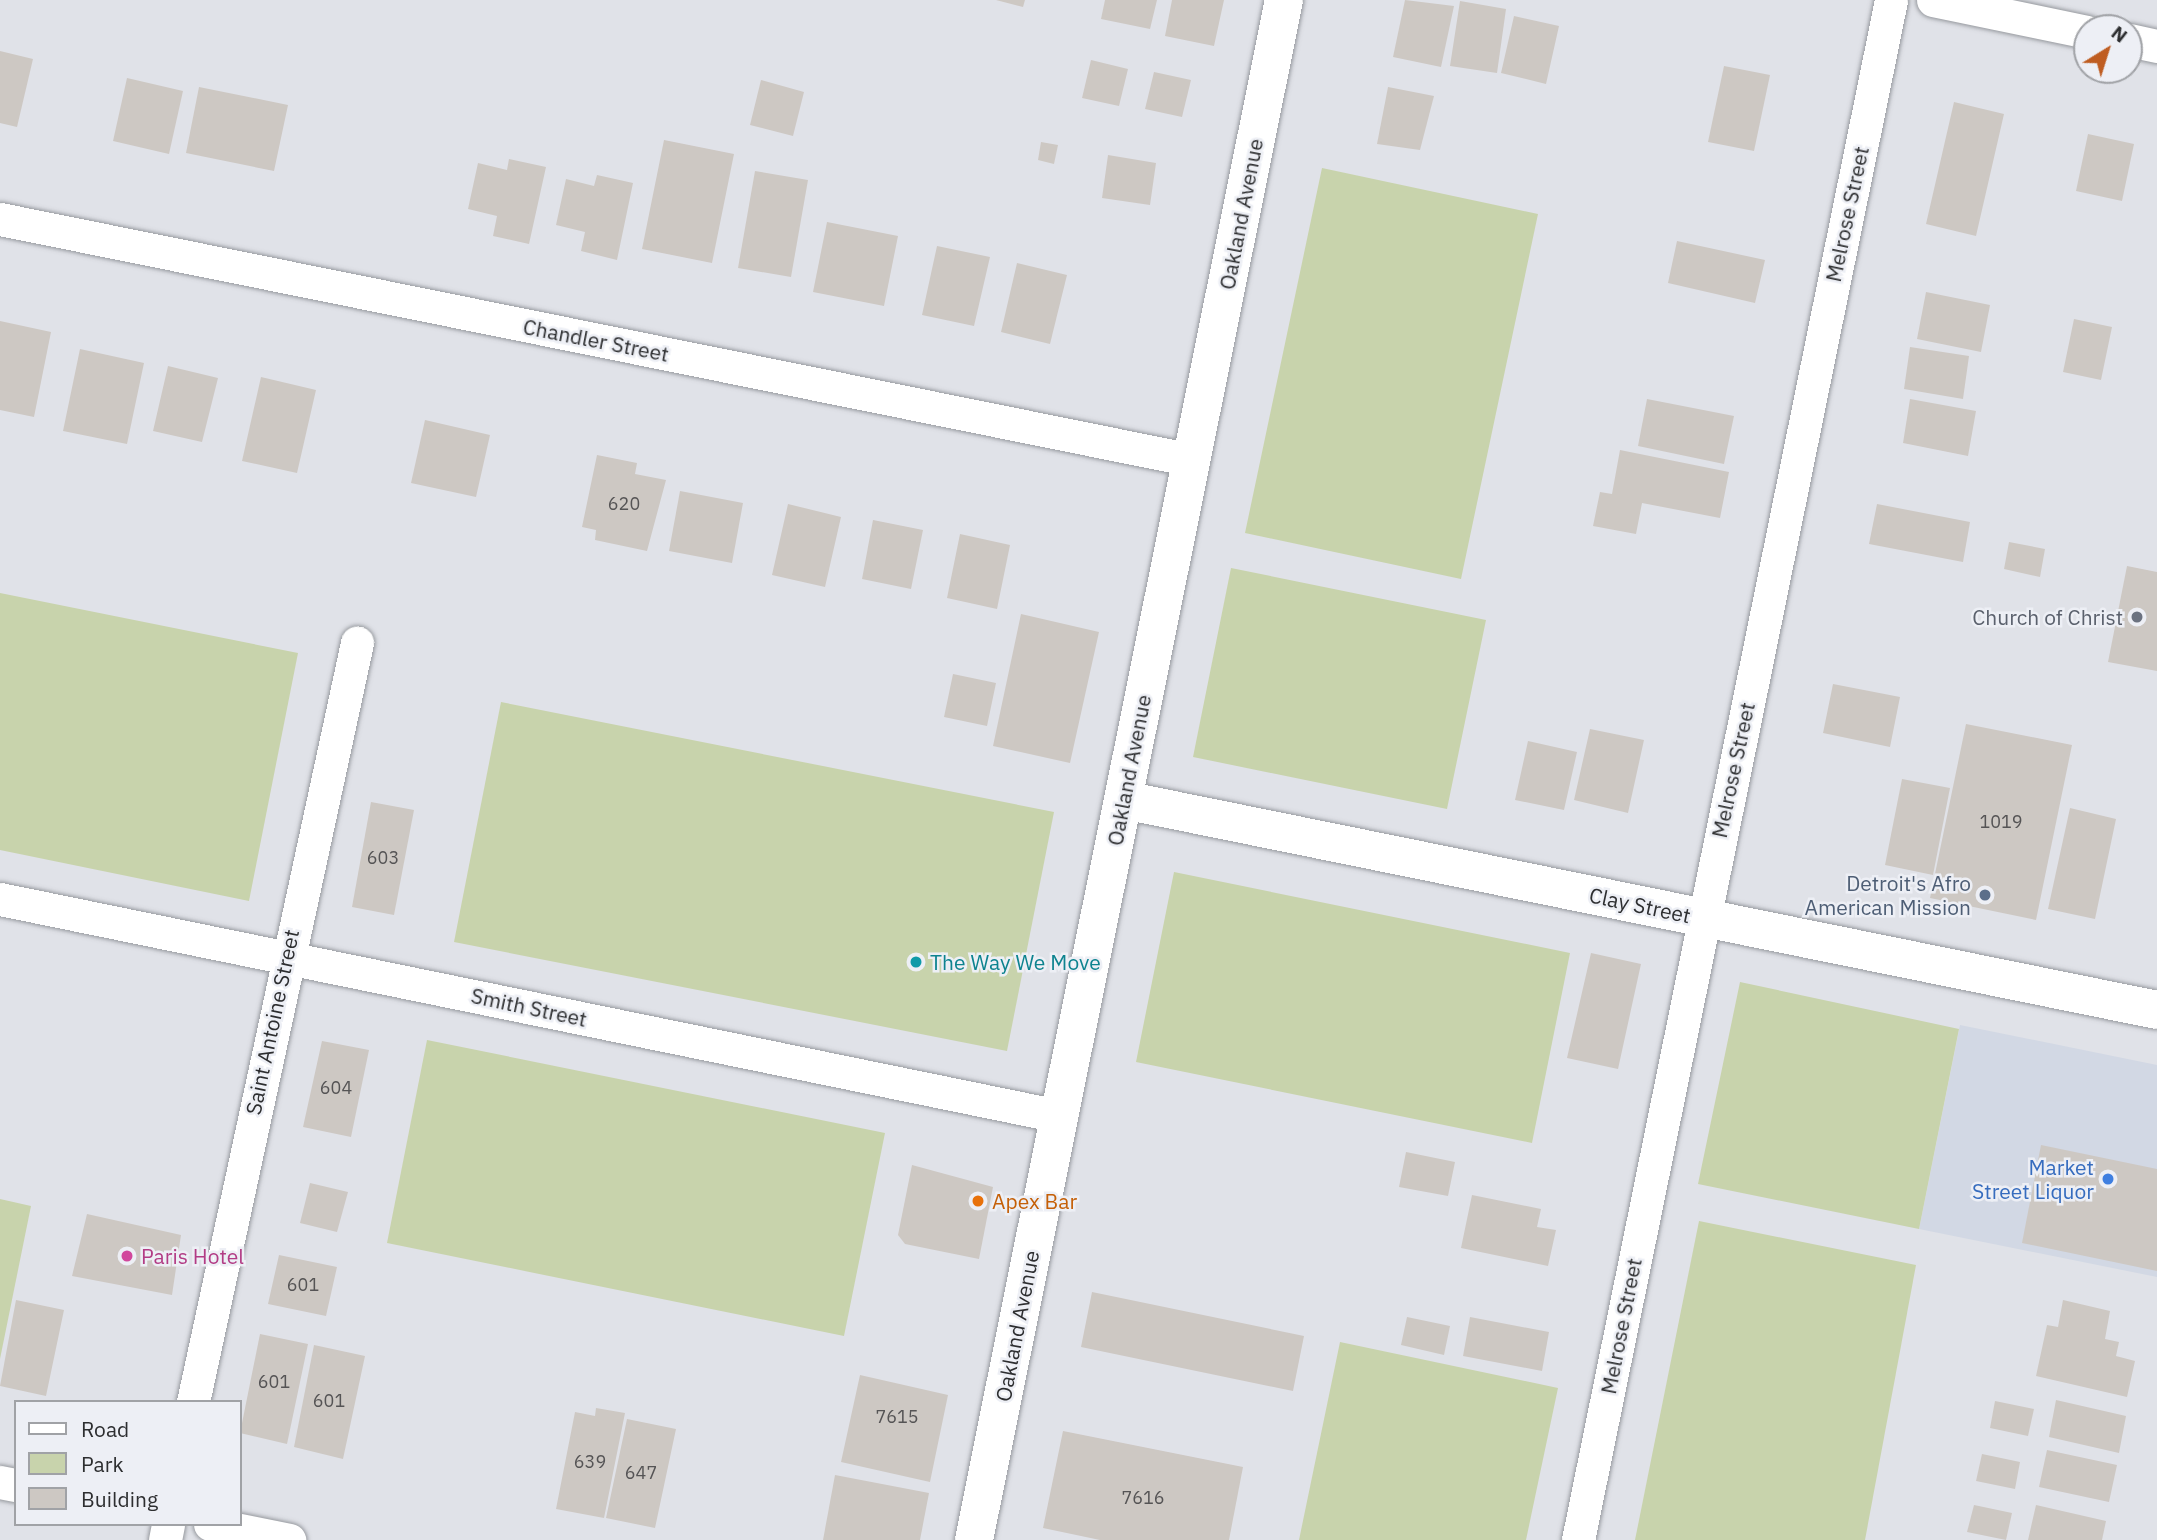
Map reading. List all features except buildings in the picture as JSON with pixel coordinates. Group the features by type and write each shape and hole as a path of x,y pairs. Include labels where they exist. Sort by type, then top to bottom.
{"street":[{"name":"Oakland Avenue","path":"974,1540 1284,0"},
{"name":"Melrose Street","path":"1578,1540 1891,0"},
{"path":"1933,0 2073,29"},
{"name":"Chandler Street","path":"0,219 1192,460"},
{"name":"Saint Antoine Street","path":"193,1400 285,957 357,643"},
{"name":"Clay Street","path":"1124,800 2157,1010"},
{"name":"Smith Street","path":"0,899 1059,1116"},
{"path":"220,1526 289,1540"}],"shaded area":[{"path":"1960,1025 2157,1065 2157,1277 1919,1229"}],"green space":[{"path":"1322,168 1538,214 1461,579 1245,533"},
{"path":"1231,568 1486,620 1447,809 1193,757"},
{"path":"0,593 298,653 249,901 0,850"},
{"path":"501,702 1054,812 1007,1051 454,942"},
{"path":"1174,872 1570,953 1532,1143 1136,1062"},
{"path":"1740,982 1959,1029 1919,1229 1698,1184"},
{"path":"427,1040 885,1133 844,1336 387,1243"},
{"path":"0,1199 31,1206 0,1359"},
{"path":"1699,1221 1916,1265 1865,1540 1635,1540"},
{"path":"1340,1342 1558,1388 1526,1540 1299,1540"}],"place":[{"name":"Church of Christ","path":"2137,617"},
{"name":"Detroit's Afro American Mission","path":"1985,895"},
{"name":"The Way We Move","path":"916,962"},
{"name":"Market Street Liquor","path":"2108,1179"},
{"name":"Apex Bar","path":"978,1201"},
{"name":"Paris Hotel","path":"127,1256"}]}
